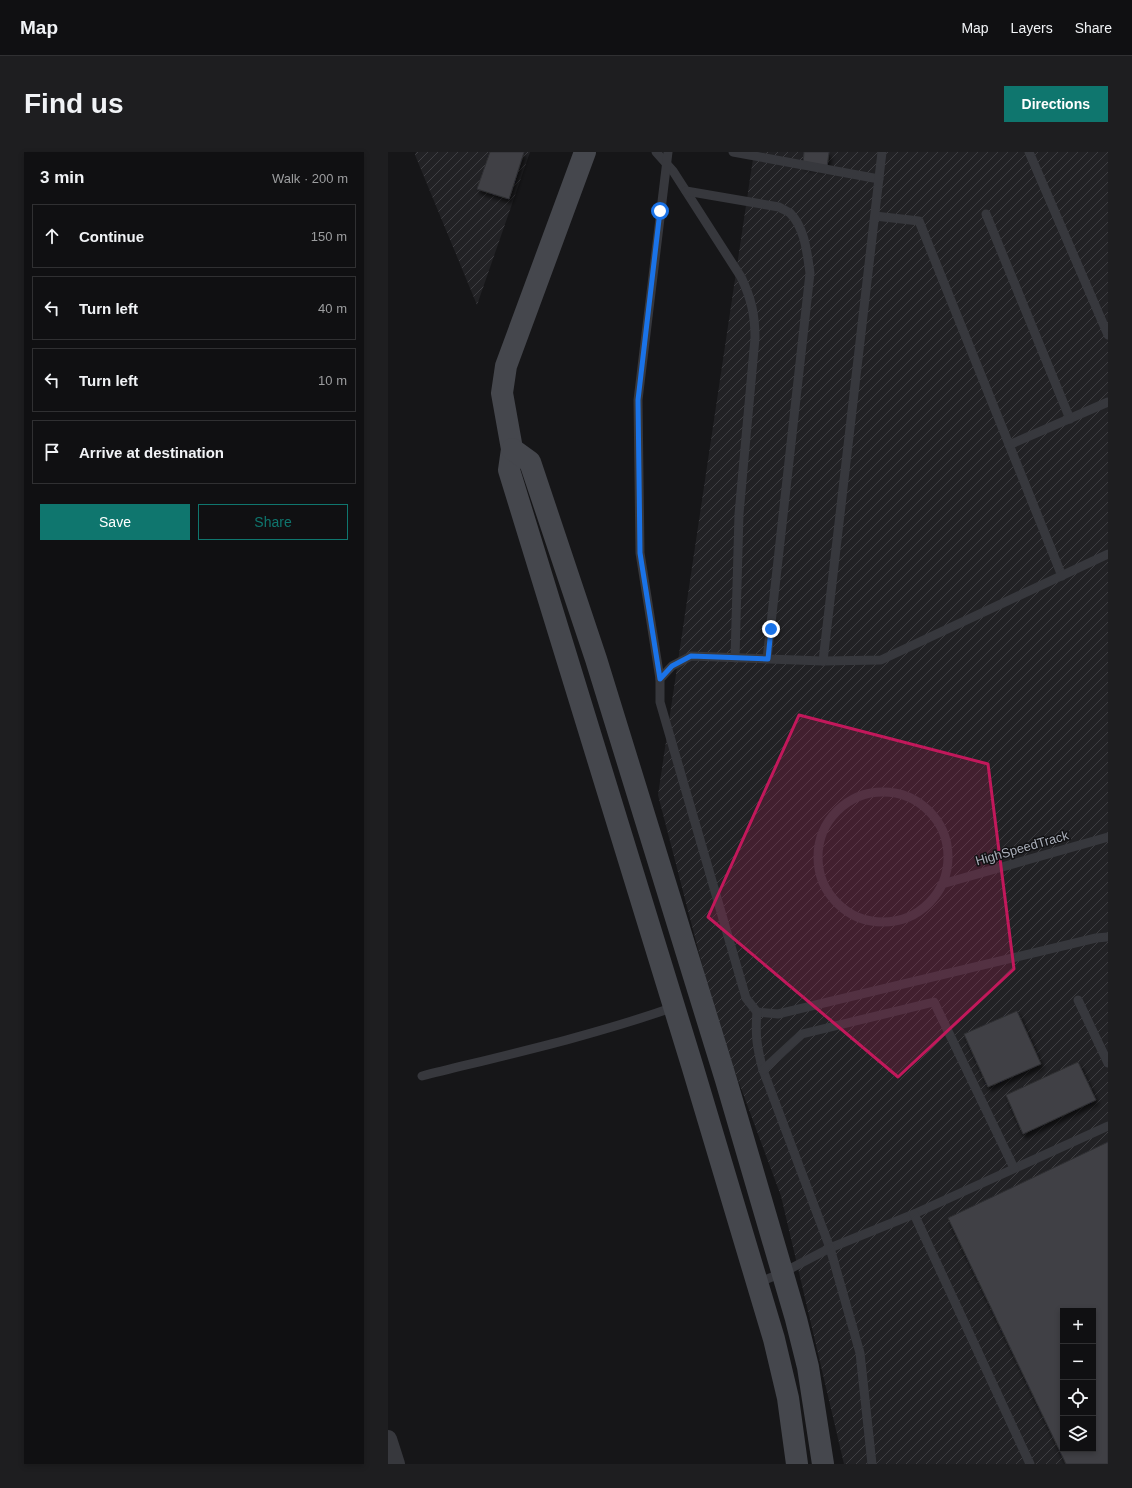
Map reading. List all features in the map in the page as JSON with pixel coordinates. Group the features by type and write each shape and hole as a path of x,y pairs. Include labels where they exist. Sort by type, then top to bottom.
{"street":[{"path":"585,152 506,366 502,393 512,448 509,470 665,977 774,1339 788,1398 797,1464"},
{"path":"512,448 530,462 596,659 726,1080 808,1367 823,1464"},
{"path":"665,977 691,969"},
{"path":"388,1438 396,1464"}],"lane":[{"path":"656,152 686,191 741,277 749,294 755,318 755,338 739,514 735,658"},
{"path":"668,152 638,400 640,553 660,679 660,702 746,998 757,1012 755,1033 757,1049 763,1070 830,1248 860,1353 872,1464"},
{"path":"733,152 879,179"},
{"path":"824,660 882,152"},
{"path":"1029,152 1108,335"},
{"path":"686,191 779,207 789,213 798,224 805,244 810,273 768,659"},
{"path":"986,214 1070,419"},
{"path":"875,216 919,221 1062,576"},
{"path":"1009,445 1108,402"},
{"path":"660,679 672,666 691,656 768,659 881,660 1108,554"},
{"path":"882,792 904,796 924,806 939,823 947,844 948,865 942,884 931,901 915,914 896,921 876,922 856,917 839,906 826,890 818,869 818,846 826,825 840,808 860,796 882,792"},
{"name":"HighSpeedTrack","path":"942,884 1108,837"},
{"path":"757,1012 778,1014 1088,940 1108,937"},
{"path":"1078,1000 1108,1063"},
{"path":"763,1070 802,1034 934,1002 1014,1168"},
{"path":"422,1076 591,1033 674,1007"},
{"path":"757,1283 782,1273 830,1248 914,1214 1108,1126"},
{"path":"914,1214 1030,1464"}],"highlighted area":[{"path":"799,715 988,764 1014,969 898,1077 708,917"}],"shaded area":[{"path":"416,152 530,152 477,305 415,155"},
{"path":"754,152 1108,152 1108,1464 844,1464 781,1196 718,1026 658,795"}],"building":[{"path":"490,152 524,152 509,199 477,189"},
{"path":"804,152 829,152 827,167 803,165"},
{"path":"1017,1011 1041,1064 988,1087 964,1034"},
{"path":"1078,1062 1096,1100 1023,1134 1006,1095"},
{"path":"1108,1142 1108,1464 1066,1464 1060,1452 1096,1452 1096,1308 1060,1308 1060,1451 948,1218"}],"route":[{"path":"660,211 638,400 640,553 660,679 672,666 691,656 768,659 771,629"}]}
